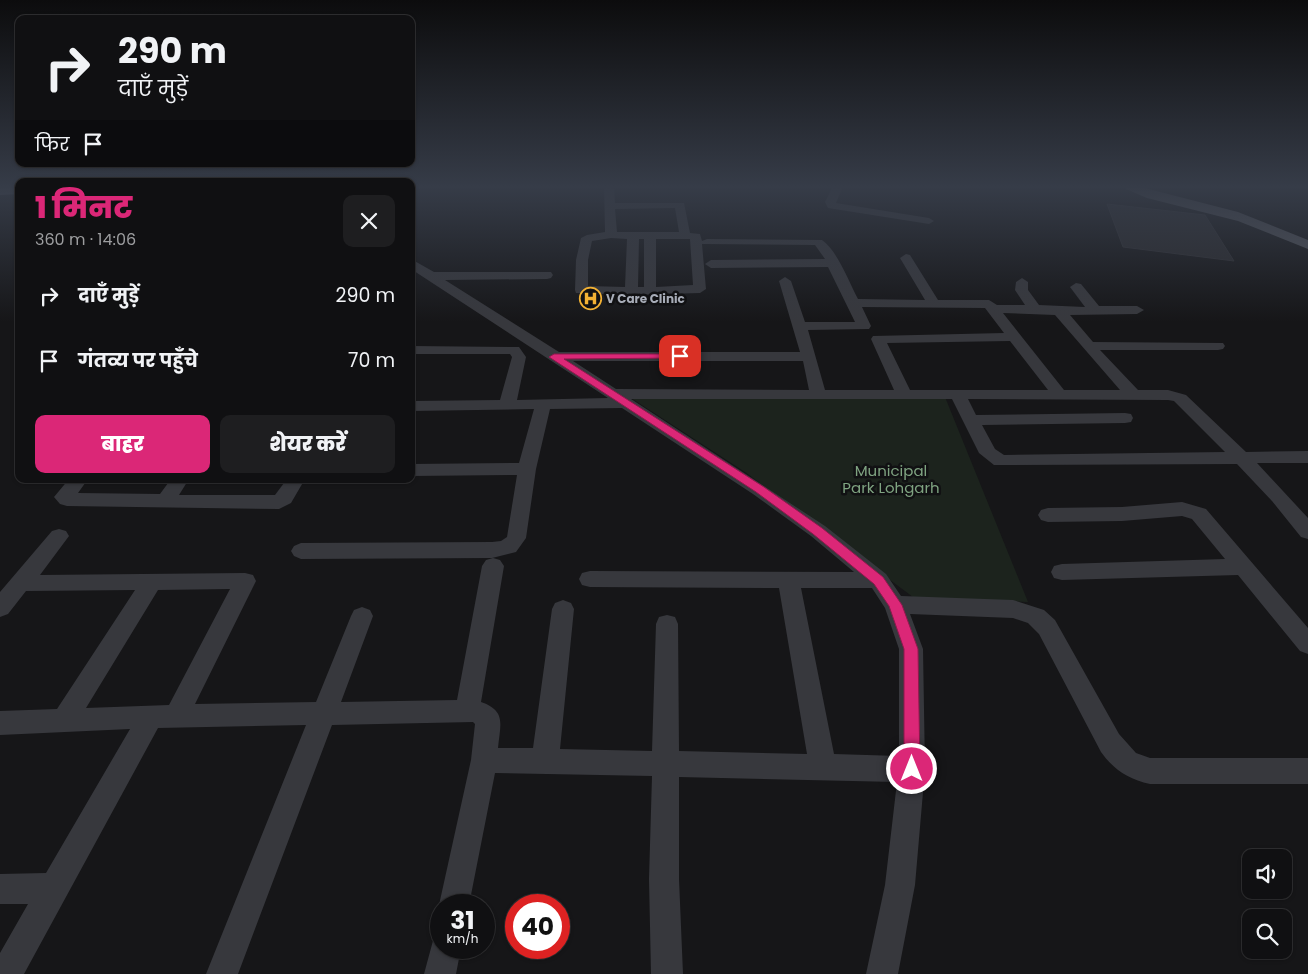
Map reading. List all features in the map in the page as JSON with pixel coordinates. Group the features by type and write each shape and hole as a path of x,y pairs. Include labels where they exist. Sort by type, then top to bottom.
{"main road":[{"path":"1278,231 1308,245"}],"street":[{"path":"611,235 650,235 696,236 700,288 650,291 581,290 582,260 587,238 611,235"},
{"path":"650,235 650,291"},
{"path":"631,291 633,236"},
{"path":"707,242 818,242 824,246 864,326 800,326"},
{"path":"906,258 934,304"},
{"path":"711,264 834,263"},
{"path":"415,265 760,490 818,531 878,580 895,605 911,649 912,769 900,885 882,974"},
{"path":"433,276 547,276"},
{"path":"785,281 809,356 819,396"},
{"path":"1022,282 1021,290 1035,309"},
{"path":"1076,287 1096,311"},
{"path":"853,303 989,304 1060,395"},
{"path":"992,309 1059,311 1137,310"},
{"path":"1059,311 1108,369 1134,395"},
{"path":"905,395 878,339 1014,337"},
{"path":"1090,346 1218,346"},
{"path":"415,350 514,350 519,357 507,406"},
{"path":"554,357 809,356"},
{"path":"956,394 988,452 1000,461 1308,457"},
{"path":"415,406 543,405 620,398 956,394 1168,395 1180,398 1241,457 1300,510 1308,532"},
{"path":"301,551 492,550 510,546 516,542 518,534 527,469 543,405"},
{"path":"969,420 1126,418"},
{"path":"415,470 527,469"},
{"path":"75,483 64,497 165,501 279,502 284,498 293,483"},
{"path":"165,501 177,483"},
{"path":"1048,515 1122,514 1182,510 1199,514 1308,644"},
{"path":"0,608 59,536"},
{"path":"467,711 493,566"},
{"path":"1062,572 1115,569 1243,567"},
{"path":"590,579 878,580"},
{"path":"64,721 152,581"},
{"path":"6,974 54,888 163,717 245,581 21,583"},
{"path":"789,581 823,766"},
{"path":"895,605 1013,609 1036,616 1047,627 1110,743 1122,760 1135,769 1150,771 1308,771"},
{"path":"545,761 562,609"},
{"path":"222,974 362,616"},
{"path":"667,624 664,879 667,974"},
{"path":"0,723 325,713 467,711 483,713 488,718 484,760 456,894"},
{"path":"484,760 912,769"},
{"path":"0,889 54,888"},
{"path":"440,974 443,959"}],"green space":[{"name":"Municipal Park Lohgarh","path":"945,397 1028,602 913,597 745,472 631,398"}],"building":[{"path":"1117,231 1215,231 1234,261 1123,247"}],"place":[{"name":"V Care Clinic","path":"590,298"}],"route":[{"path":"680,356 554,357 760,490 818,531 878,580 895,605 905,628 911,649 912,769"}]}
